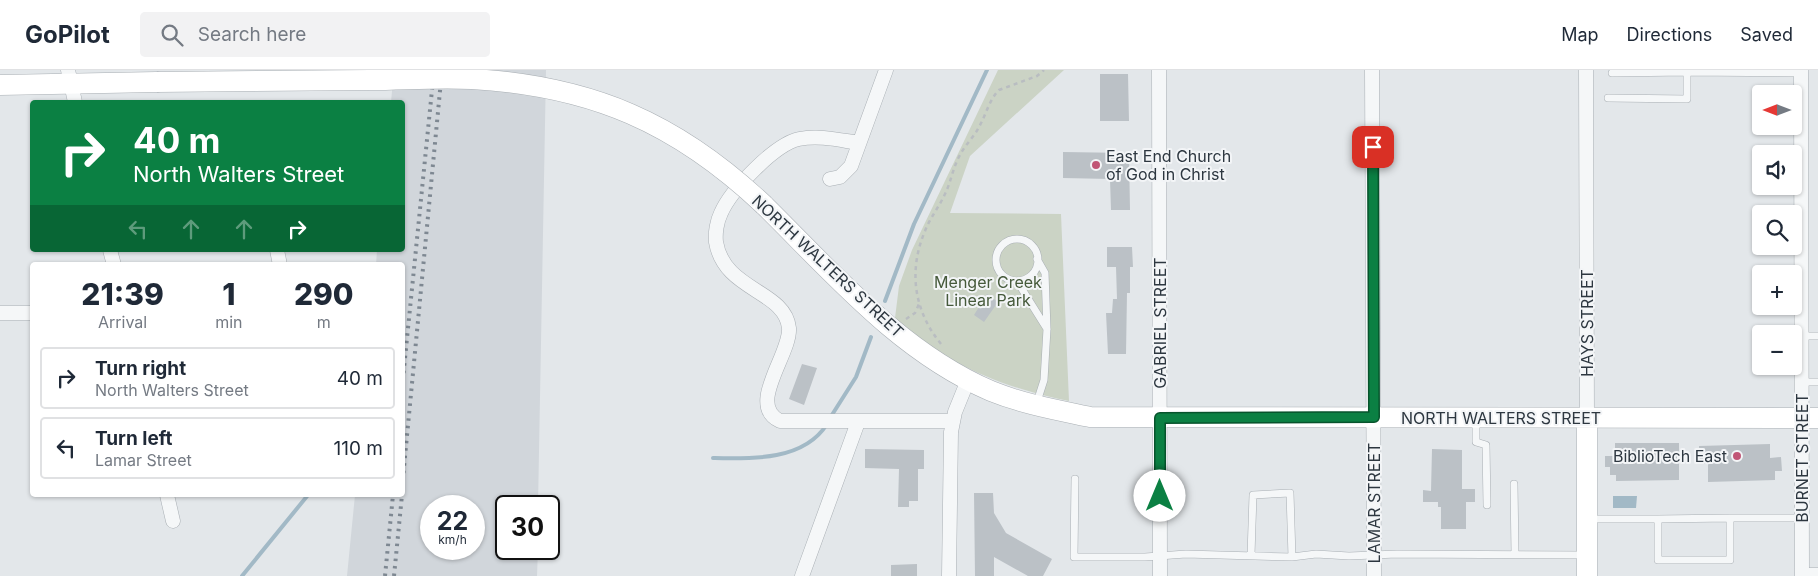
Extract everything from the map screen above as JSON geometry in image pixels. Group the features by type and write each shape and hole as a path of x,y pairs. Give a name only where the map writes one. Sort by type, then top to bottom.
{"main road":[{"name":"NORTH WALTERS STREET","path":"0,85 459,78 525,83 589,97 618,108 679,138 732,176 764,205 880,320 931,360 992,391 1036,405 1090,417 1810,418"},
{"name":"HAYS STREET","path":"1586,576 1587,419"}],"street":[{"path":"830,179 840,176 851,166 886,70"},
{"name":"GABRIEL STREET","path":"1159,70 1160,576"},
{"name":"LAMAR STREET","path":"1372,70 1374,576"},
{"name":"HAYS STREET","path":"1586,70 1587,419"},
{"name":"BURNET STREET","path":"1801,71 1801,325"},
{"path":"859,143 817,137 788,142 776,150 732,194 720,214 716,228 716,245 729,271 746,286 780,306 786,316 788,339 767,397 770,413 780,421 952,422"},
{"path":"0,313 30,313"},
{"name":"BURNET STREET","path":"1801,375 1810,418 1802,518 1802,575"},
{"path":"949,576 952,422 968,380"},
{"path":"802,576 858,422"},
{"path":"167,497 172,521"},
{"path":"1802,575 1818,575"}],"lane":[{"path":"1608,98 1687,99 1687,71"},
{"path":"1612,73 1801,71"},
{"path":"1036,405 1044,380 1047,329 1045,274 1032,246 1020,240 1007,242 1001,246 996,259 996,266 1004,277 1017,281 1023,280 1034,272 1037,259"},
{"path":"1017,281 1047,329"},
{"path":"1802,336 1818,336"},
{"path":"1801,382 1818,382"},
{"path":"1476,418 1476,442 1486,445 1487,505"},
{"path":"1074,479 1074,557 1145,557 1160,555 1292,557 1316,554 1587,555"},
{"path":"1514,484 1515,554"},
{"path":"1251,555 1253,494 1290,493 1292,557"},
{"path":"1658,519 1658,560 1730,560 1730,518"},
{"path":"1587,519 1802,518"}],"path":[{"path":"943,347 928,328 919,304 915,275 917,256 925,231 945,194 960,155 980,127 995,95 999,90 1037,76 1044,70"},
{"path":"899,320 912,316 919,304"}],"shaded area":[{"path":"394,70 546,70 538,495 495,495 495,560 538,560 537,576 347,576 355,497 405,497 405,262 376,262 377,252 405,252 405,100 391,100"}],"green space":[{"name":"Menger Creek Linear Park","path":"998,70 1064,70 970,156 950,213 1061,214 1069,401 1022,389 976,372 933,348 895,318 899,286 912,250"}],"water":[{"path":"1613,496 1637,496 1636,508 1613,508"}],"building":[{"path":"1100,74 1128,74 1129,121 1100,121"},
{"name":"East End Church of God in Christ","path":"1063,152 1129,153 1130,210 1111,210 1110,179 1063,178"},
{"path":"1107,247 1132,247 1133,267 1130,267 1130,293 1127,293 1126,354 1108,354 1106,313 1112,313 1113,299 1117,299 1116,267 1107,267"},
{"path":"987,294 998,302 984,322 974,315"},
{"path":"802,364 817,368 804,405 789,399"},
{"path":"1615,443 1679,443 1679,480 1616,481 1616,475 1610,475 1610,467 1605,467 1605,456 1615,456"},
{"path":"1770,444 1770,458 1781,457 1782,471 1775,471 1775,480 1708,482 1708,464 1699,464 1699,446"},
{"path":"865,449 924,450 924,469 918,469 918,501 909,501 909,507 898,507 899,469 865,468"},
{"path":"1432,449 1462,450 1462,489 1475,489 1475,502 1466,502 1466,529 1441,529 1441,507 1438,507 1438,502 1423,502 1423,490 1431,491"},
{"path":"974,493 993,493 994,513 1006,533 1052,559 1043,576 1028,576 994,557 994,576 975,576"},
{"path":"917,564 917,576 891,576 891,565"}],"waterway":[{"path":"885,301 914,224 987,70"},
{"path":"830,418 856,377 871,337"},
{"path":"713,458 760,457 791,451 805,445 817,436 827,424"},
{"path":"242,576 306,497"}],"railway":[{"path":"405,358 434,70"},
{"path":"405,457 442,70"},
{"path":"385,576 393,497"},
{"path":"394,576 402,497"}],"place":[{"name":"East End Church of God in Christ","path":"1096,165"},
{"name":"BiblioTech East","path":"1737,456"}],"route":[{"path":"1160,496 1160,418 1374,417 1373,147"}]}
